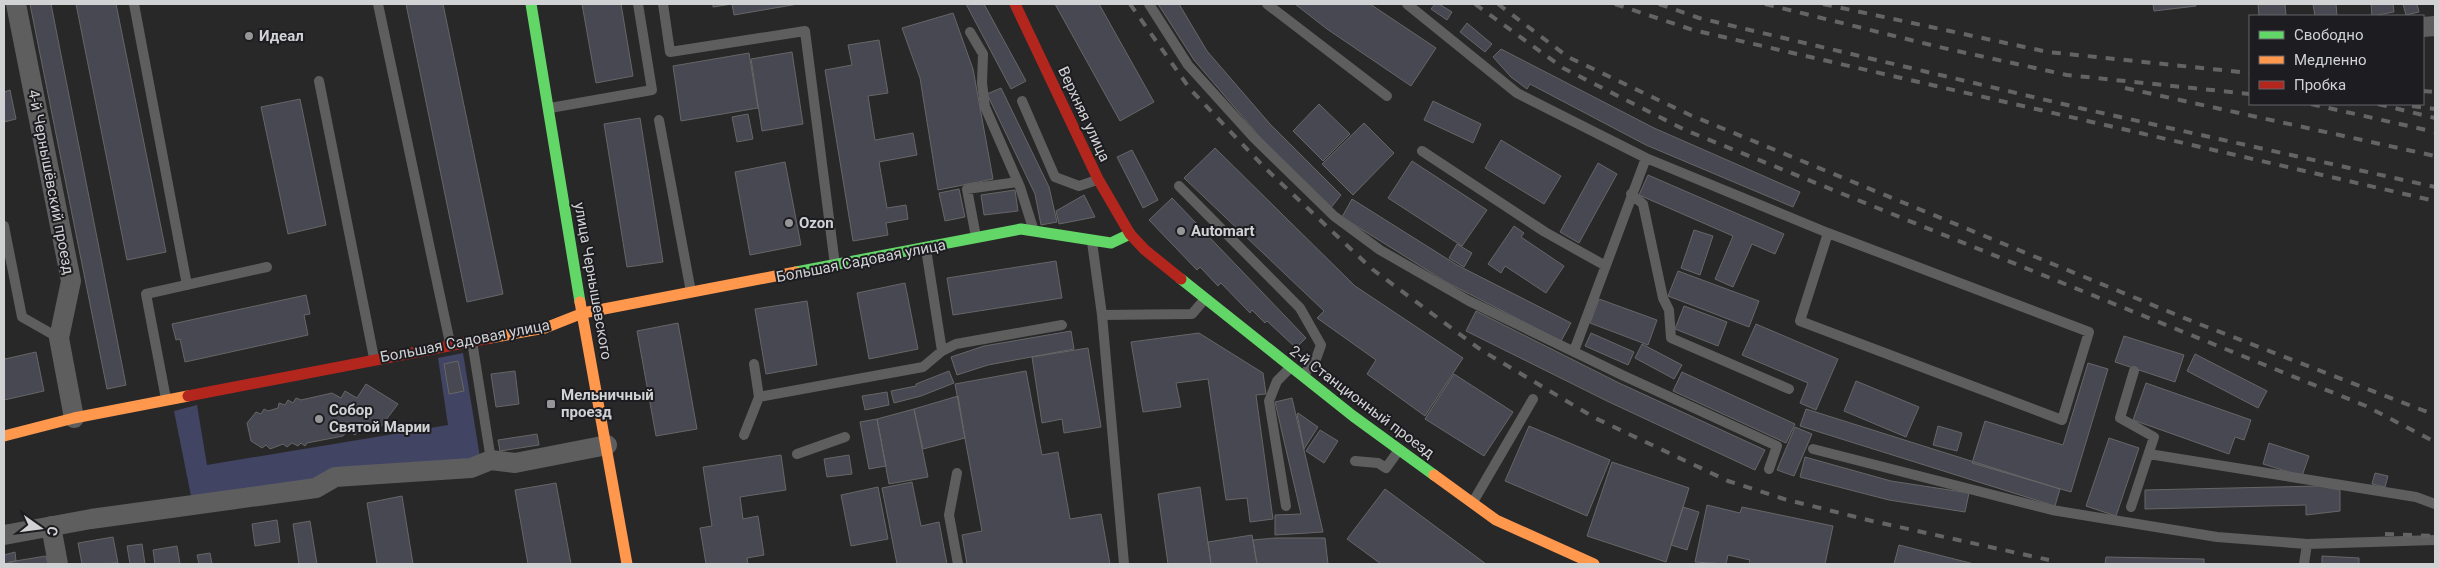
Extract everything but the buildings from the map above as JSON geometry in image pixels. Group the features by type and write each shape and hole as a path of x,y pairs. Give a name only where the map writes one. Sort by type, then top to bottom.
{"main road":[{"name":"улица Чернышевского","path":"531,4 627,564"},
{"name":"Верхняя улица","path":"1016,4 1098,179 1130,234"},
{"name":"Большая Садовая улица","path":"4,436 74,418 451,344 545,328 583,314 926,249 1021,229 1111,243 1130,234"},
{"name":"2-й Станционный проезд","path":"1130,234 1145,250 1290,367 1472,503 1496,520 1594,564"}],"street":[{"name":"4-й Чернышёвский проезд","path":"16,4 71,281 59,338 74,418"},
{"path":"4,535 51,526 316,488 335,477 471,468 491,460 515,463 607,445"},
{"path":"51,526 58,564"}],"lane":[{"path":"134,4 187,285"},
{"path":"378,4 451,344"},
{"path":"549,108 652,90 638,4"},
{"path":"663,4 670,52 805,31 835,266"},
{"path":"1149,4 1188,65 1254,138 1334,216 1380,250 1469,301 1622,375 1777,446 1769,468"},
{"path":"1267,4 1387,96"},
{"path":"1406,4 1518,93 1646,158 1828,234 2089,332 2062,420 1800,321 1828,234"},
{"path":"970,32 982,54 982,83 985,107 1018,182 1034,231"},
{"path":"320,81 374,359"},
{"path":"1022,101 1055,177 1079,186 1098,179"},
{"path":"659,120 691,293"},
{"path":"1422,151 1545,232 1604,265"},
{"path":"1574,351 1604,265 1646,158"},
{"path":"976,238 967,189 1018,182"},
{"path":"1179,186 1305,316 1321,345 1316,359 1302,376"},
{"path":"1632,194 1643,204 1663,298 1669,310 1670,338 1789,389"},
{"path":"4,226 22,317 59,338"},
{"path":"1092,241 1102,315 1124,564"},
{"path":"926,249 942,351"},
{"path":"166,400 146,294 267,267"},
{"path":"1102,315 1192,314 1205,298"},
{"path":"760,397 923,367 942,351 956,344 1062,325"},
{"path":"472,340 491,460"},
{"path":"744,435 760,397 754,364"},
{"path":"1286,506 1269,401 1277,382 1290,367"},
{"path":"2131,507 2154,437 2120,418 2134,371"},
{"path":"1472,503 1533,399"},
{"path":"797,454 845,436"},
{"path":"1355,461 1378,463 1386,468 1399,450"},
{"path":"1813,450 2052,510 2217,537 2307,544 2435,540"},
{"path":"2149,454 2416,497 2435,504"},
{"path":"956,473 949,515 958,564"},
{"path":"2304,564 2307,544"}],"shaded area":[{"path":"463,353 480,457 191,496 174,411 197,405 207,465 448,425 438,358"}],"railway":[{"path":"1130,4 1190,89 1265,168 1372,269 1481,350 1595,418 1728,481 1784,499 1872,521 2049,560"},
{"path":"1475,4 1563,68 1685,130 2366,406 2435,442"},
{"path":"1498,4 1568,57 1690,115 2194,322 2435,415"},
{"path":"1615,4 1693,30 2435,201"},
{"path":"1659,4 1699,18 2084,109 2435,187"},
{"path":"1765,4 1939,47 2067,75 2249,94"},
{"path":"1823,4 2048,52 2249,73"},
{"path":"2125,88 2435,156"},
{"path":"2424,91 2435,92"},
{"path":"2315,105 2435,132"},
{"path":"2382,105 2435,118"},
{"path":"2412,106 2435,109"},
{"path":"2385,534 2435,536"}],"traffic: fast":[{"path":"531,4 580,302"},
{"path":"796,272 1021,229 1111,243 1130,234"},
{"path":"1181,279 1353,416 1434,475"}],"traffic: slow":[{"path":"490,338 545,328 583,313 796,272"},
{"path":"580,302 627,564"},
{"path":"4,436 74,418 188,396"},
{"path":"1434,475 1496,520 1594,564"}],"traffic: jam":[{"path":"1015,4 1098,179 1130,234 1145,250 1181,279"},
{"path":"188,396 490,338"}],"place":[{"name":"Идеал","path":"249,36"},
{"name":"Ozon","path":"789,223"},
{"name":"Automart","path":"1181,231"},
{"name":"Мельничный проезд","path":"551,404"},
{"name":"Собор Святой Марии","path":"319,419"}]}
